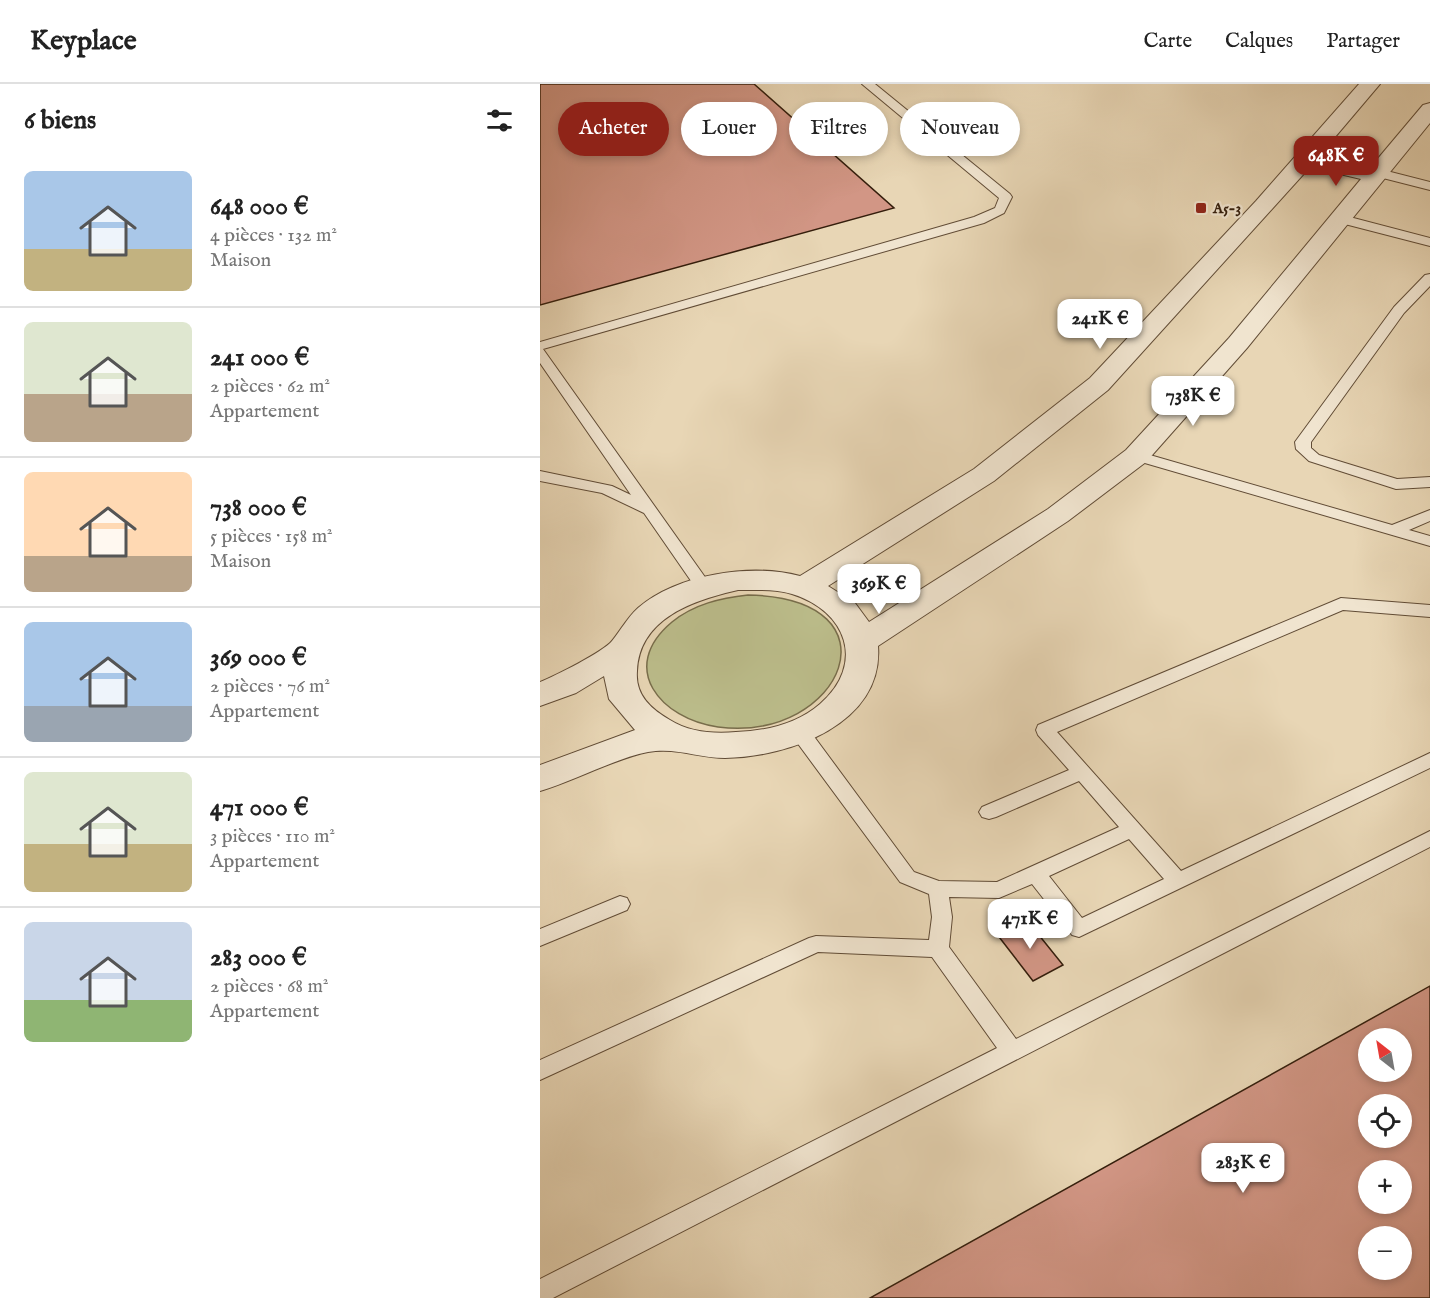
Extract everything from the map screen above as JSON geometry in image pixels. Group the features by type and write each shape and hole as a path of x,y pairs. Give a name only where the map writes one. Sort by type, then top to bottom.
{"street":[{"path":"805,587 984,475 1099,384 1264,206 1370,84"},
{"path":"863,641 1059,515 1136,456 1232,351 1430,110"},
{"path":"1304,159 1378,175"},
{"path":"738,580 773,581 805,587 832,600 852,619 863,641 863,666 852,691 831,714 800,732 769,742 736,746 704,744 674,737 645,721 626,699 619,674 624,649 641,623 669,602 704,587 738,580"},
{"path":"540,694 564,685 624,649"},
{"path":"540,778 643,740 674,737"}],"lane":[{"path":"540,346 979,220 1000,210 1006,197 868,84"},
{"path":"1378,175 1430,186"},
{"path":"1342,219 1430,242"},
{"path":"1428,283 1399,310 1303,442 1308,454 1324,462 1396,484 1430,482"},
{"path":"540,353 704,587"},
{"path":"1136,456 1430,541"},
{"path":"540,476 606,489 651,510"},
{"path":"1393,530 1430,515"},
{"path":"1179,881 1045,730 1341,604 1430,612"},
{"path":"800,732 907,877 938,889 999,890 1132,829"},
{"path":"1035,873 1080,929 1430,760"},
{"path":"989,812 1082,772"},
{"path":"540,1292 1430,838"},
{"path":"938,889 942,917 938,949 1012,1051"},
{"path":"540,938 620,903"},
{"path":"540,1070 816,944 938,949"}],"green space":[{"path":"748,595 797,602 827,619 840,642 838,668 824,693 797,714 762,726 718,727 697,722 679,714 653,689 647,673 648,657 656,639 672,622 699,606"}],"building":[{"path":"540,84 754,84 774,102 681,102 681,156 777,156 777,104 789,115 789,156 835,156 894,208 540,305"},
{"path":"1026,919 1063,965 1033,981 996,933"},
{"path":"1430,986 1430,1298 870,1298"}],"place":[{"name":"A5-3","path":"1201,208"}]}
